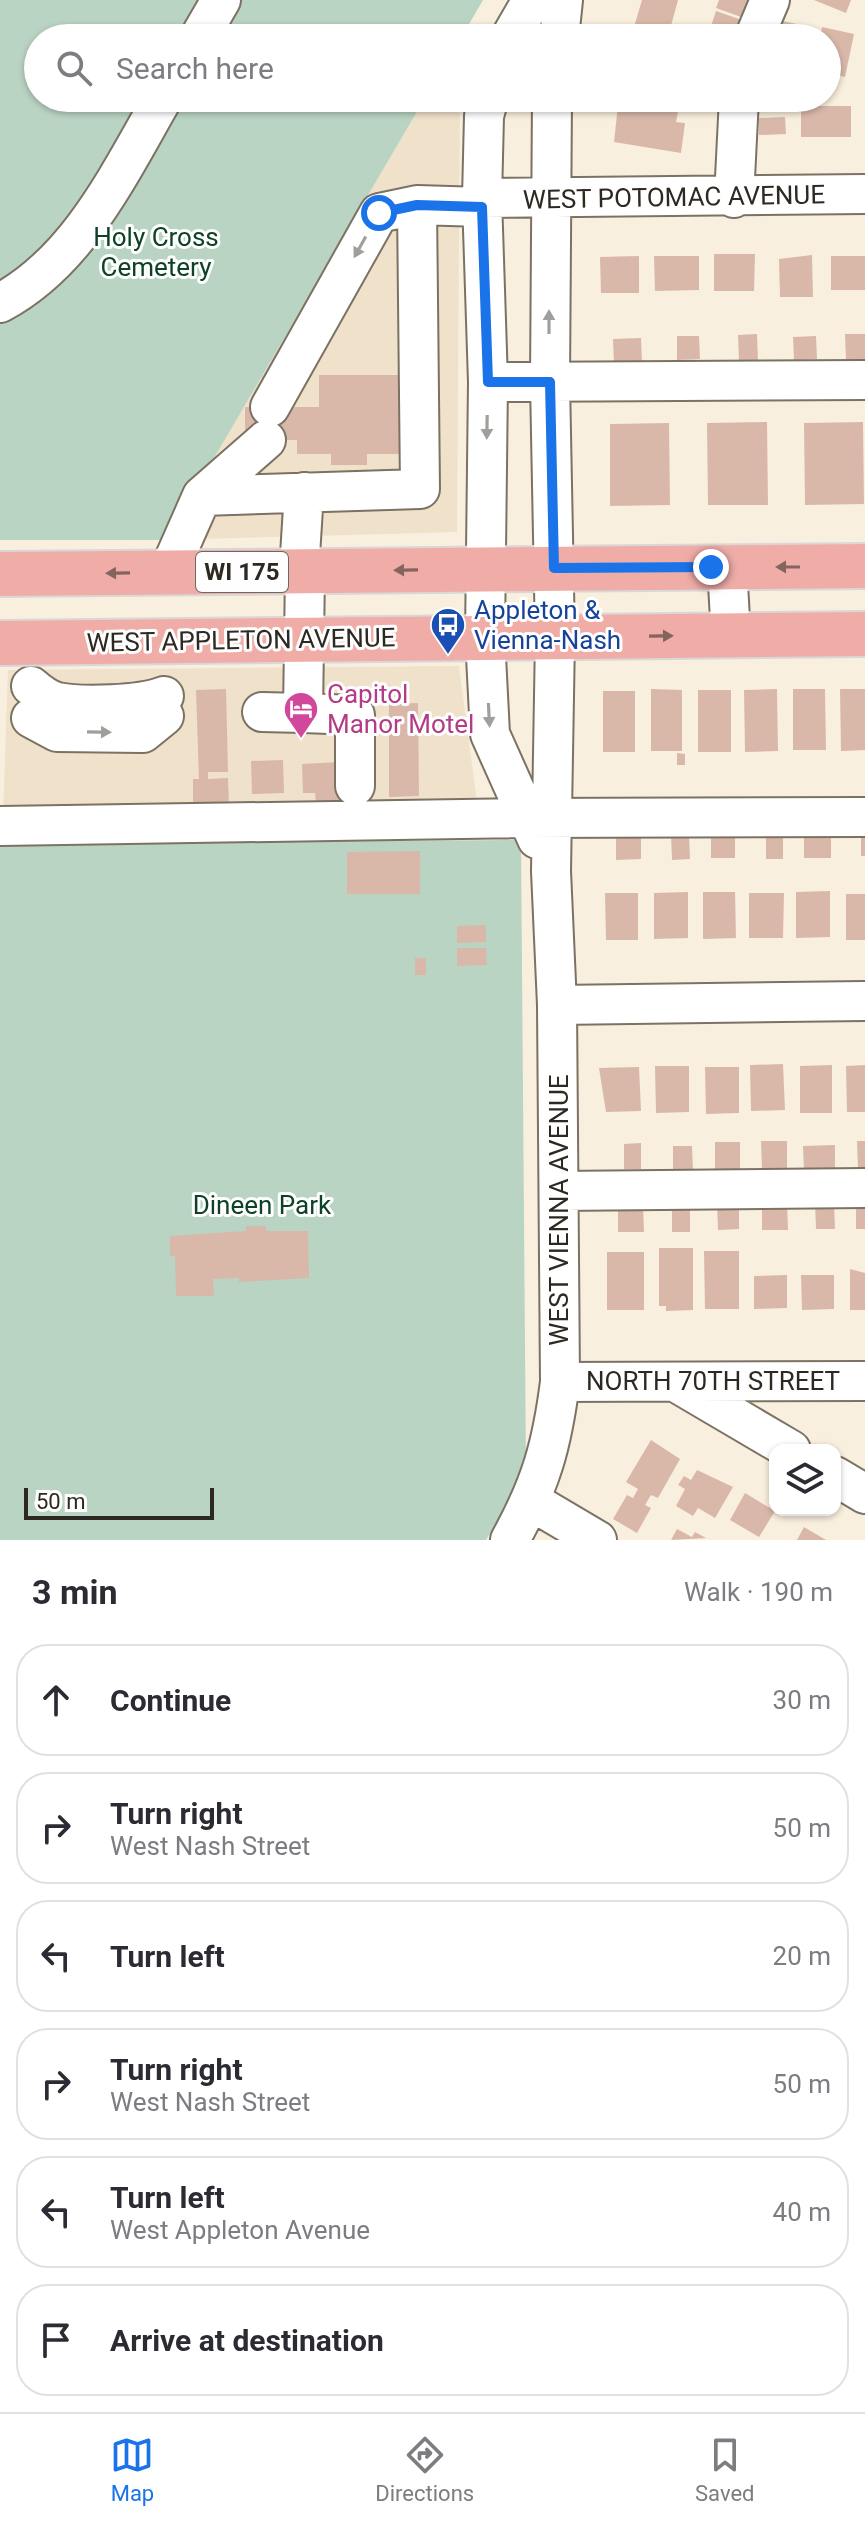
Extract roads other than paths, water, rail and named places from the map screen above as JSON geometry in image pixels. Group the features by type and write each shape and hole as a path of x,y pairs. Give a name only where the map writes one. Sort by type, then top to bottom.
{"main road":[{"name":"WI 175","path":"0,574 865,566"},
{"name":"WEST APPLETON AVENUE","path":"0,643 865,634"}],"street":[{"path":"207,24 221,0"},
{"path":"518,24 532,0"},
{"path":"560,24 563,0"},
{"path":"760,24 770,0"},
{"path":"0,303 18,293 62,257 94,213 155,112"},
{"name":"WEST VIENNA AVENUE","path":"485,112 482,203 488,382 484,569 490,734 540,818"},
{"name":"WEST VIENNA AVENUE","path":"510,1540 531,1501 552,1443 560,1382 557,1005 551,871 540,818 555,638 550,382 552,112"},
{"path":"734,198 738,112"},
{"name":"WEST POTOMAC AVENUE","path":"202,496 268,424 379,213 417,205 549,198 865,194"},
{"path":"168,573 202,496 420,489 417,205"},
{"path":"488,382 865,380"},
{"path":"303,713 304,492"},
{"path":"727,567 731,636"},
{"path":"31,702 42,696 59,703 148,702 164,706"},
{"path":"262,712 355,715 355,786"},
{"path":"0,826 865,817"},
{"path":"557,1005 865,1001"},
{"path":"559,1191 865,1188"},
{"name":"NORTH 70TH STREET","path":"560,1382 865,1381"},
{"path":"677,1383 781,1444"},
{"path":"841,1480 865,1494"},
{"path":"531,1501 597,1540"}],"place":[{"name":"Appleton & Vienna-Nash","path":"448,656"},
{"name":"Capitol Manor Motel","path":"301,740"}],"park label":[{"name":"Holy Cross Cemetery","path":"156,252"},
{"name":"Dineen Park","path":"262,1205"}]}
